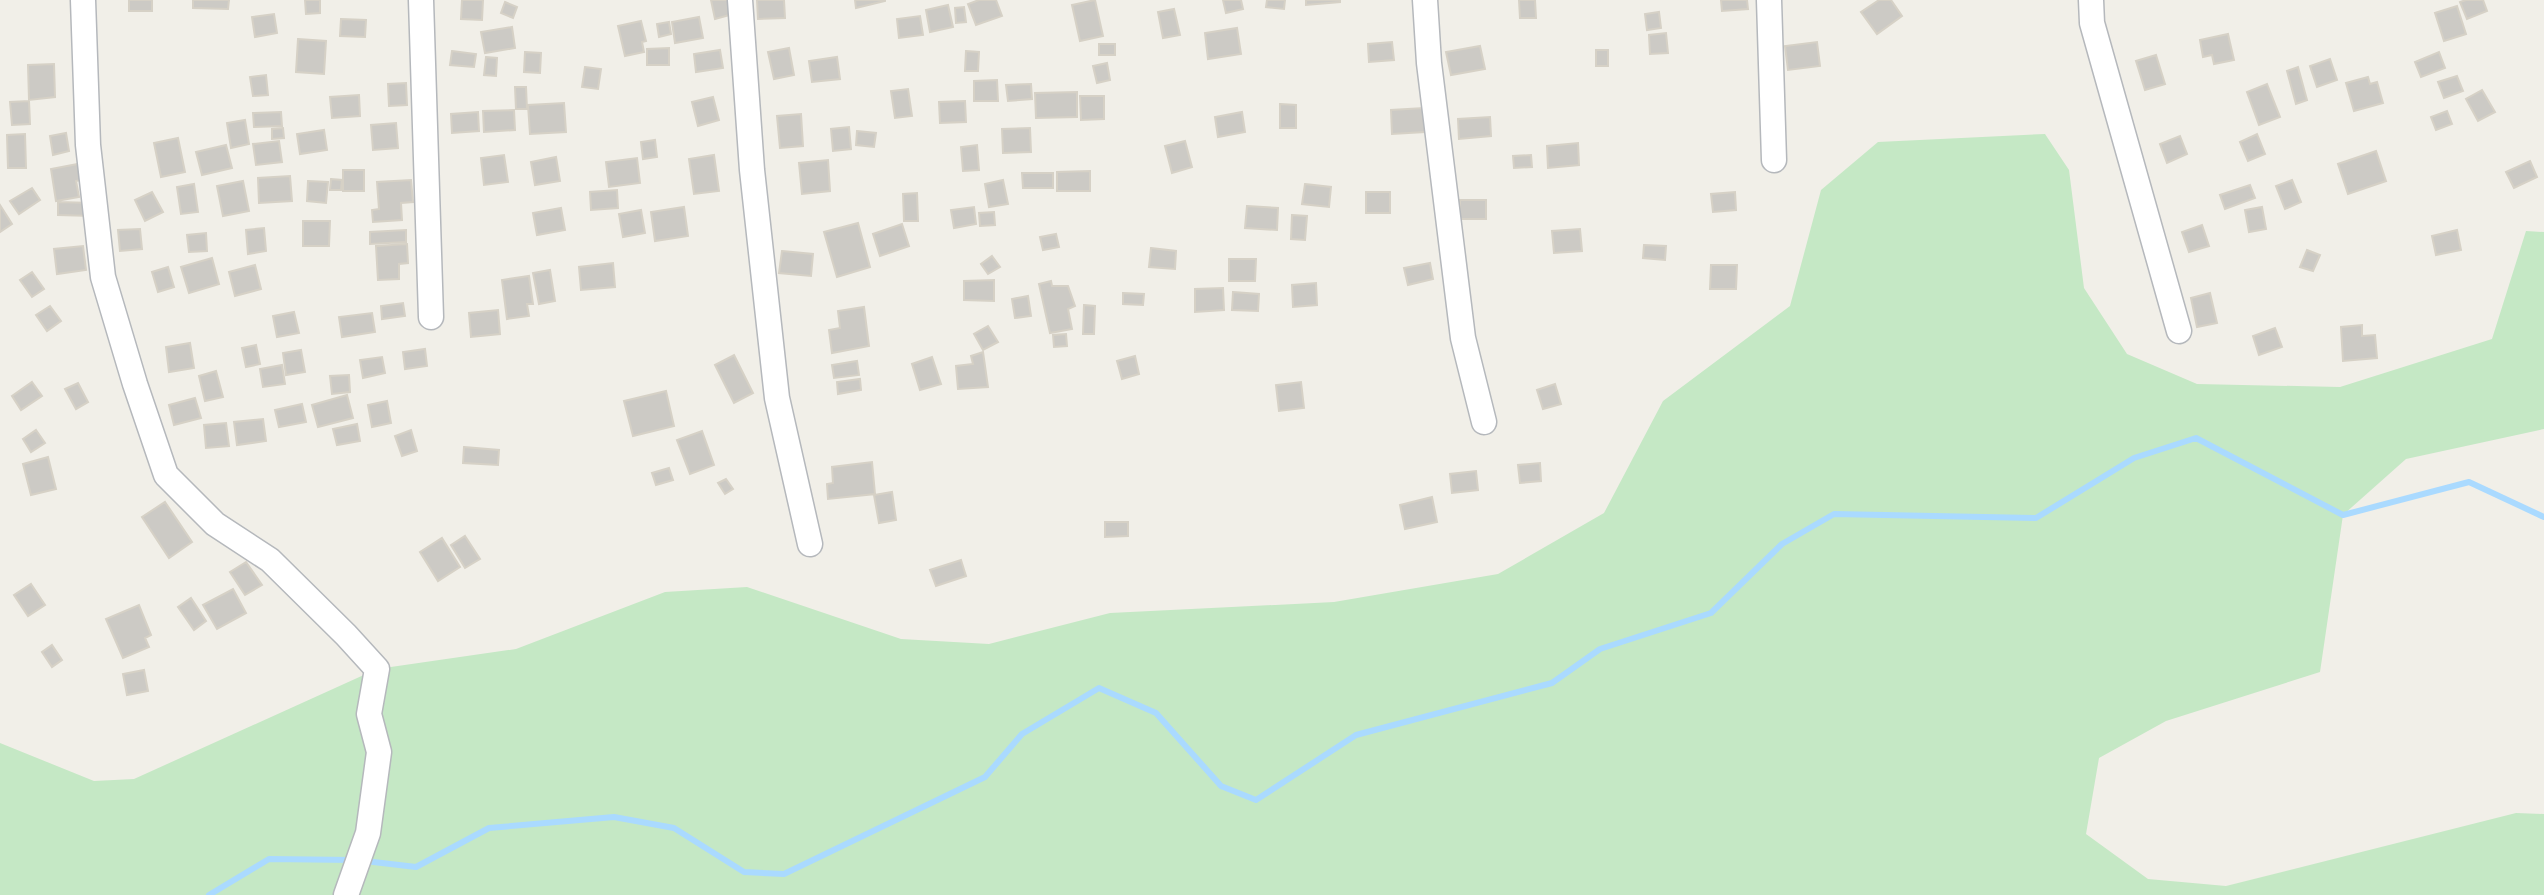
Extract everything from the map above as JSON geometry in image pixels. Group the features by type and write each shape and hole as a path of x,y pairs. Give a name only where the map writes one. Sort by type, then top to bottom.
{"street":[{"path":"83,0 88,145 103,277 166,475 215,524 270,560 377,669 369,714 379,752 378,765 368,833 346,895"},
{"path":"421,0 431,317"},
{"path":"740,0 752,170 777,398 810,544"},
{"path":"1425,0 1429,63 1463,338 1484,422"},
{"path":"1769,0 1774,160"},
{"path":"2091,0 2092,23 2179,331"}],"green space":[{"path":"2045,134 2069,170 2084,288 2127,354 2197,384 2340,387 2492,339 2526,231 2544,232 2544,429 2406,459 2343,515 2320,672 2166,721 2099,758 2086,834 2148,879 2226,886 2516,813 2544,814 2544,895 0,895 0,743 94,781 134,779 377,669 516,649 665,592 747,587 901,639 989,644 1110,613 1334,602 1498,574 1604,513 1663,401 1790,306 1821,190 1878,142"}],"building":[{"path":"129,0 152,0 152,11 129,11"},
{"path":"193,0 229,0 228,9 193,8"},
{"path":"305,0 320,0 320,13 306,14"},
{"path":"462,0 483,0 482,20 461,19"},
{"path":"711,0 729,0 733,14 715,19"},
{"path":"757,0 784,0 785,18 758,19"},
{"path":"855,0 885,0 885,1 856,8"},
{"path":"979,0 996,0 1002,16 976,25 968,4"},
{"path":"1095,0 1103,36 1080,41 1072,5"},
{"path":"1223,0 1241,0 1243,9 1226,13"},
{"path":"1267,0 1285,0 1284,9 1266,7"},
{"path":"1306,0 1340,0 1340,2 1306,5"},
{"path":"1519,0 1535,0 1536,18 1520,18"},
{"path":"1721,0 1747,0 1748,9 1722,11"},
{"path":"1879,0 1891,0 1902,16 1877,34 1861,12"},
{"path":"2483,0 2487,11 2467,19 2460,2"},
{"path":"505,2 517,7 513,18 501,13"},
{"path":"948,5 953,27 930,32 926,10"},
{"path":"2457,6 2466,34 2444,41 2435,13"},
{"path":"964,7 966,22 956,23 955,8"},
{"path":"1174,9 1180,35 1163,38 1158,12"},
{"path":"1659,12 1661,28 1647,30 1645,14"},
{"path":"274,14 277,33 255,37 252,17"},
{"path":"920,16 923,35 899,38 897,19"},
{"path":"699,17 703,38 675,43 672,22"},
{"path":"341,19 366,20 365,37 340,36"},
{"path":"641,21 646,41 642,42 644,52 625,56 618,26"},
{"path":"669,22 671,34 659,37 657,24"},
{"path":"512,27 515,48 485,53 481,32"},
{"path":"1237,28 1241,54 1208,59 1205,33"},
{"path":"1666,33 1668,53 1650,54 1649,35"},
{"path":"2228,34 2234,60 2214,64 2212,55 2203,57 2200,40"},
{"path":"298,39 326,41 324,74 296,72"},
{"path":"1392,42 1394,60 1369,62 1368,44"},
{"path":"1817,42 1820,66 1788,70 1785,46"},
{"path":"1099,44 1115,44 1115,55 1099,55"},
{"path":"1480,46 1485,69 1451,75 1446,52"},
{"path":"669,48 669,65 647,65 647,49"},
{"path":"789,48 794,75 774,79 768,52"},
{"path":"720,50 723,68 696,72 694,54"},
{"path":"1596,50 1608,50 1608,66 1596,66"},
{"path":"452,51 476,54 474,67 450,65"},
{"path":"966,51 979,52 978,71 965,71"},
{"path":"525,52 541,53 540,73 524,72"},
{"path":"2439,52 2445,68 2421,77 2415,62"},
{"path":"2156,55 2165,84 2145,90 2136,61"},
{"path":"486,57 497,58 496,76 484,75"},
{"path":"837,57 840,79 812,82 809,61"},
{"path":"2330,59 2337,80 2317,87 2310,66"},
{"path":"1107,63 1110,80 1097,83 1093,66"},
{"path":"54,64 55,97 29,100 28,65"},
{"path":"585,67 601,69 598,89 582,87"},
{"path":"2298,67 2307,100 2296,104 2287,71"},
{"path":"266,75 268,95 253,96 250,77"},
{"path":"2457,76 2463,91 2444,98 2438,82"},
{"path":"2368,77 2370,84 2377,82 2383,103 2354,111 2346,83"},
{"path":"997,80 998,101 974,101 974,81"},
{"path":"406,83 407,105 389,106 388,84"},
{"path":"1031,84 1032,99 1008,101 1006,85"},
{"path":"2267,84 2280,117 2259,125 2247,92"},
{"path":"515,87 526,87 527,109 516,109"},
{"path":"908,89 912,116 895,118 891,91"},
{"path":"2482,90 2495,112 2478,121 2466,99"},
{"path":"1077,92 1077,117 1036,118 1035,93"},
{"path":"359,95 360,116 332,118 330,97"},
{"path":"1080,96 1104,96 1104,119 1081,120"},
{"path":"713,97 719,120 698,126 692,102"},
{"path":"29,101 30,124 12,125 10,102"},
{"path":"965,101 966,122 940,123 939,102"},
{"path":"564,103 566,132 530,134 528,105"},
{"path":"1280,104 1296,105 1296,128 1280,128"},
{"path":"1424,108 1425,132 1392,134 1391,110"},
{"path":"514,110 515,130 484,132 483,111"},
{"path":"2447,111 2452,124 2436,130 2431,117"},
{"path":"281,112 282,126 254,127 253,113"},
{"path":"478,112 479,131 452,133 451,114"},
{"path":"1242,112 1245,132 1218,137 1215,117"},
{"path":"801,114 803,146 780,148 777,116"},
{"path":"1490,117 1491,136 1459,139 1458,119"},
{"path":"245,120 249,144 231,148 227,123"},
{"path":"396,123 398,148 373,150 371,125"},
{"path":"849,127 851,149 833,151 831,129"},
{"path":"283,128 284,138 272,139 272,129"},
{"path":"1030,128 1031,152 1003,153 1002,129"},
{"path":"324,130 327,150 300,154 297,134"},
{"path":"857,131 876,133 874,147 856,145"},
{"path":"66,133 69,151 53,155 50,136"},
{"path":"25,134 26,168 8,168 7,135"},
{"path":"2257,134 2265,154 2248,161 2240,142"},
{"path":"2180,136 2187,154 2167,163 2160,144"},
{"path":"178,138 185,172 161,177 154,143"},
{"path":"655,140 657,157 643,159 641,142"},
{"path":"279,141 282,162 256,165 253,144"},
{"path":"1185,141 1192,167 1172,173 1165,146"},
{"path":"1578,143 1579,165 1548,168 1547,146"},
{"path":"226,145 232,168 202,175 196,152"},
{"path":"977,145 979,170 963,171 961,147"},
{"path":"2376,151 2386,181 2348,194 2338,164"},
{"path":"504,155 508,182 484,185 481,158"},
{"path":"714,155 719,191 694,194 689,159"},
{"path":"1531,155 1532,167 1514,168 1513,156"},
{"path":"556,157 560,181 535,185 531,162"},
{"path":"637,158 640,183 609,187 606,162"},
{"path":"828,160 830,191 802,194 799,163"},
{"path":"2530,161 2537,177 2514,188 2506,172"},
{"path":"83,163 86,179 76,181 79,197 56,201 51,169"},
{"path":"343,170 364,170 364,191 343,191"},
{"path":"1090,171 1090,191 1057,191 1057,172"},
{"path":"1022,173 1053,173 1053,188 1023,188"},
{"path":"290,176 292,201 259,203 258,178"},
{"path":"331,179 342,180 341,190 330,190"},
{"path":"411,180 413,202 401,203 402,220 373,222 372,210 379,209 377,182"},
{"path":"1003,180 1008,204 989,207 985,184"},
{"path":"2292,180 2301,202 2285,209 2276,186"},
{"path":"243,181 249,211 223,216 217,186"},
{"path":"308,181 328,182 326,203 307,201"},
{"path":"194,184 198,212 181,214 177,187"},
{"path":"1305,184 1331,187 1329,207 1302,204"},
{"path":"2250,185 2255,198 2225,209 2220,195"},
{"path":"32,188 40,200 19,214 10,201"},
{"path":"617,190 618,208 591,210 590,192"},
{"path":"152,192 163,212 145,221 135,200"},
{"path":"1366,192 1390,192 1390,213 1366,213"},
{"path":"1735,192 1736,210 1713,212 1711,194"},
{"path":"917,193 918,221 904,221 903,194"},
{"path":"1460,200 1486,200 1486,219 1460,219"},
{"path":"58,202 92,203 92,216 58,215"},
{"path":"0,205 12,224 0,232"},
{"path":"1247,206 1278,208 1277,230 1245,228"},
{"path":"684,207 688,236 655,241 651,212"},
{"path":"974,207 976,224 954,228 951,210"},
{"path":"2262,207 2266,229 2249,232 2245,210"},
{"path":"561,208 565,230 537,235 533,213"},
{"path":"641,210 645,233 623,237 619,214"},
{"path":"994,212 995,225 980,226 979,213"},
{"path":"1292,215 1307,216 1305,240 1291,239"},
{"path":"303,221 330,221 329,246 303,246"},
{"path":"858,223 870,267 837,277 824,232"},
{"path":"902,224 909,246 880,256 873,234"},
{"path":"2202,225 2209,246 2189,252 2182,232"},
{"path":"264,228 266,251 248,254 246,230"},
{"path":"140,229 142,249 120,251 118,230"},
{"path":"1580,229 1582,251 1554,253 1552,231"},
{"path":"406,230 406,242 370,244 370,232"},
{"path":"2457,230 2461,250 2436,255 2432,236"},
{"path":"206,233 207,251 189,252 187,235"},
{"path":"1056,234 1059,247 1043,250 1040,237"},
{"path":"407,244 408,263 399,264 399,279 378,280 376,246"},
{"path":"1644,245 1666,246 1665,260 1643,258"},
{"path":"83,246 86,270 57,274 54,249"},
{"path":"1151,248 1176,251 1175,269 1149,267"},
{"path":"2307,250 2320,255 2313,271 2300,267"},
{"path":"782,251 813,254 811,276 779,273"},
{"path":"992,256 1000,267 988,274 981,264"},
{"path":"212,258 219,284 189,293 181,267"},
{"path":"1229,259 1256,259 1255,281 1229,281"},
{"path":"613,263 615,287 581,290 579,267"},
{"path":"1430,263 1433,279 1408,285 1404,268"},
{"path":"255,265 261,289 235,296 229,272"},
{"path":"1711,265 1737,265 1736,289 1710,289"},
{"path":"168,267 174,287 158,292 152,272"},
{"path":"550,270 555,301 539,304 533,273"},
{"path":"32,272 44,289 32,297 20,280"},
{"path":"529,276 533,304 527,304 529,316 507,319 502,280"},
{"path":"994,280 994,301 964,300 964,281"},
{"path":"1051,281 1052,286 1068,286 1075,306 1068,309 1072,329 1050,333 1039,284"},
{"path":"1316,283 1317,305 1293,307 1292,285"},
{"path":"1223,288 1224,310 1195,312 1195,289"},
{"path":"1233,292 1259,294 1258,311 1232,310"},
{"path":"1123,293 1144,294 1143,305 1123,304"},
{"path":"2210,293 2217,323 2197,327 2191,298"},
{"path":"1028,296 1031,316 1015,318 1012,299"},
{"path":"403,303 405,316 382,319 381,306"},
{"path":"1084,305 1095,306 1094,334 1083,334"},
{"path":"50,306 61,321 47,331 36,315"},
{"path":"864,307 869,346 832,353 829,330 840,328 838,311"},
{"path":"498,310 500,334 471,337 469,313"},
{"path":"294,312 299,333 277,337 273,316"},
{"path":"372,313 375,332 342,337 339,317"},
{"path":"2362,325 2362,336 2375,335 2377,358 2343,361 2341,327"},
{"path":"988,326 998,342 983,350 974,334"},
{"path":"2275,328 2282,347 2259,355 2253,336"},
{"path":"1066,334 1067,346 1054,347 1053,335"},
{"path":"190,343 194,368 169,372 166,347"},
{"path":"256,345 260,364 246,367 242,348"},
{"path":"425,349 427,366 405,369 403,352"},
{"path":"301,350 305,372 286,375 283,353"},
{"path":"983,352 988,387 958,389 956,366 973,364 971,356"},
{"path":"734,355 753,393 734,403 715,365"},
{"path":"1135,356 1139,374 1122,379 1117,361"},
{"path":"382,357 385,373 363,378 360,360"},
{"path":"932,357 941,384 920,390 912,364"},
{"path":"857,361 859,375 834,378 832,365"},
{"path":"282,365 285,384 263,387 260,369"},
{"path":"216,371 223,397 205,401 199,376"},
{"path":"349,375 350,392 332,394 330,376"},
{"path":"860,379 861,390 838,394 837,382"},
{"path":"32,382 42,396 21,410 12,396"},
{"path":"1301,382 1304,408 1279,411 1276,385"},
{"path":"78,383 88,402 76,409 65,389"},
{"path":"1555,384 1561,404 1543,409 1537,390"},
{"path":"666,391 674,426 633,436 624,401"},
{"path":"347,395 353,418 318,427 312,405"},
{"path":"195,398 201,418 174,425 169,405"},
{"path":"387,401 391,423 372,427 368,405"},
{"path":"302,404 306,422 279,427 275,410"},
{"path":"263,419 266,441 237,445 234,422"},
{"path":"226,423 229,446 206,448 204,425"},
{"path":"357,424 360,441 337,445 333,429"},
{"path":"36,430 45,443 31,452 23,439"},
{"path":"411,430 417,451 402,456 395,436"},
{"path":"702,431 714,465 690,474 677,440"},
{"path":"464,447 499,450 498,465 463,463"},
{"path":"48,457 56,489 31,495 23,464"},
{"path":"872,462 875,494 828,499 827,484 833,483 832,467"},
{"path":"1540,463 1541,481 1520,483 1518,465"},
{"path":"669,468 673,480 656,485 652,473"},
{"path":"1476,471 1478,490 1452,493 1450,474"},
{"path":"726,479 733,489 725,494 718,483"},
{"path":"892,492 896,520 879,523 874,495"},
{"path":"1432,497 1437,522 1405,529 1400,505"},
{"path":"165,502 192,542 169,558 142,517"},
{"path":"1105,522 1128,522 1128,536 1105,537"},
{"path":"465,536 480,559 465,568 451,545"},
{"path":"442,538 460,567 438,581 420,552"},
{"path":"961,560 966,576 936,586 930,570"},
{"path":"246,562 262,585 245,595 230,572"},
{"path":"31,584 45,605 28,616 14,595"},
{"path":"233,589 246,613 217,629 203,605"},
{"path":"191,598 206,621 194,630 178,607"},
{"path":"139,605 151,635 145,638 149,647 123,658 106,619"},
{"path":"52,645 62,660 52,667 42,652"},
{"path":"144,670 148,691 127,695 123,674"}],"waterway":[{"path":"365,861 416,867 489,828 614,817 674,828 744,872 784,874 985,777 1022,734 1099,688 1156,713 1221,786 1256,800 1356,735 1552,683 1600,649 1711,613 1782,544 1834,514 2036,518 2134,458 2196,438 2343,515 2469,482 2544,517"},
{"path":"209,895 269,859 353,860"}]}
